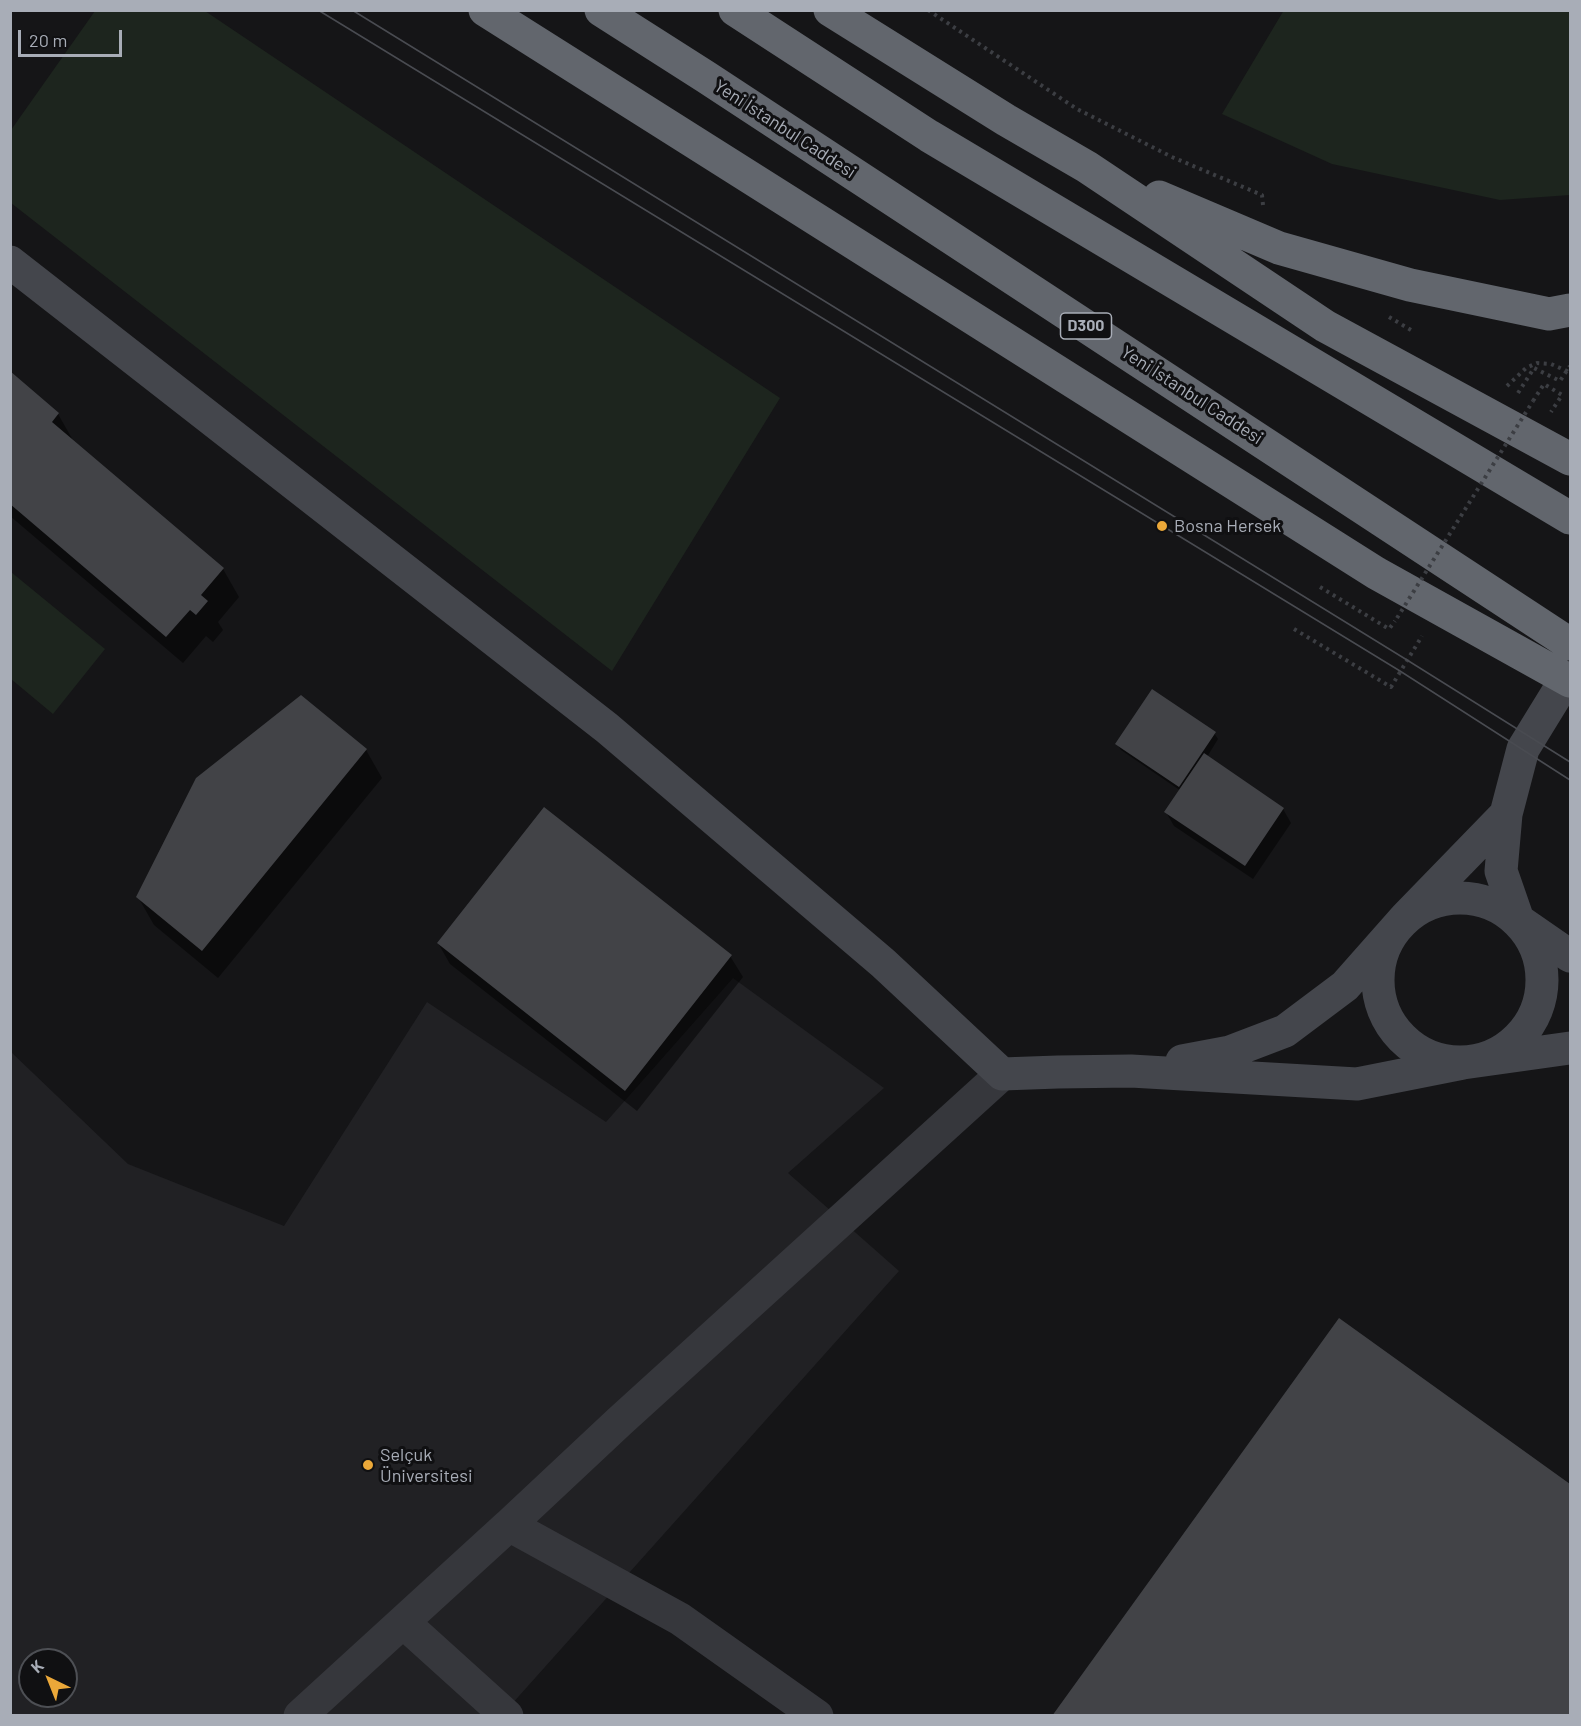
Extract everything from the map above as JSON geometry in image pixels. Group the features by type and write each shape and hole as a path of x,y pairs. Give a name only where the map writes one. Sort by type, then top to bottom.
{"highway":[{"path":"485,10 1376,573 1568,680"},
{"name":"Yeni İstanbul Caddesi","path":"601,10 716,83 1570,644"},
{"path":"735,10 939,142 1570,518"},
{"path":"830,10 1006,120 1087,167 1325,326 1570,459"},
{"path":"1087,167 1279,248 1410,285 1549,314 1570,310"}],"street":[{"path":"10,262 607,728 883,963 1002,1074"},
{"path":"300,1716 1002,1074 1131,1071 1357,1084 1490,1057 1514,1043 1532,1022 1541,996 1543,969 1534,942 1518,920 1501,871 1506,814 1523,749 1568,680"},
{"path":"1506,814 1390,935 1380,958 1377,982 1381,1006 1392,1028 1411,1048 1436,1059 1463,1063 1570,1048"},
{"path":"1131,1071 1230,1052 1285,1031 1345,986 1406,917 1427,904 1450,897 1475,898 1498,906 1570,956"},
{"path":"509,1525 680,1619 817,1716"},
{"path":"403,1622 507,1716"}],"path":[{"path":"1514,399 1534,368 1560,381 1570,366"},
{"path":"1320,586 1389,629 1544,384 1562,395 1548,418"},
{"path":"1523,404 1531,409"},
{"path":"1365,615 1371,605"},
{"path":"1397,607 1407,614"},
{"path":"1294,629 1390,687 1423,634"}],"shaded area":[{"path":"1284,10 1570,11 1570,195 1500,200 1332,164 1222,114"},
{"path":"95,11 205,11 780,398 612,671 11,203 11,130"},
{"path":"11,572 105,649 53,714 11,679"},
{"name":"Selçuk Üniversitesi","path":"733,978 884,1088 788,1173 899,1271 502,1715 11,1715 10,1051 128,1164 284,1226 427,1002 606,1122"}],"building":[{"path":"10,371 59,413 52,422 224,568 201,595 208,601 196,615 190,610 166,637 10,504"},
{"path":"1152,689 1216,732 1179,787 1115,744"},
{"path":"301,695 367,749 202,951 136,897 196,778"},
{"path":"1204,753 1284,808 1245,866 1164,812"},
{"path":"544,807 732,955 625,1091 437,943"},
{"path":"1339,1318 1570,1484 1570,1716 1052,1716"}],"tram line":[{"path":"318,10 1400,671 1570,780"},
{"path":"352,10 1570,762"}],"place":[{"name":"Bosna Hersek","path":"1162,526"},
{"name":"Selçuk Üniversitesi","path":"368,1465"}]}
